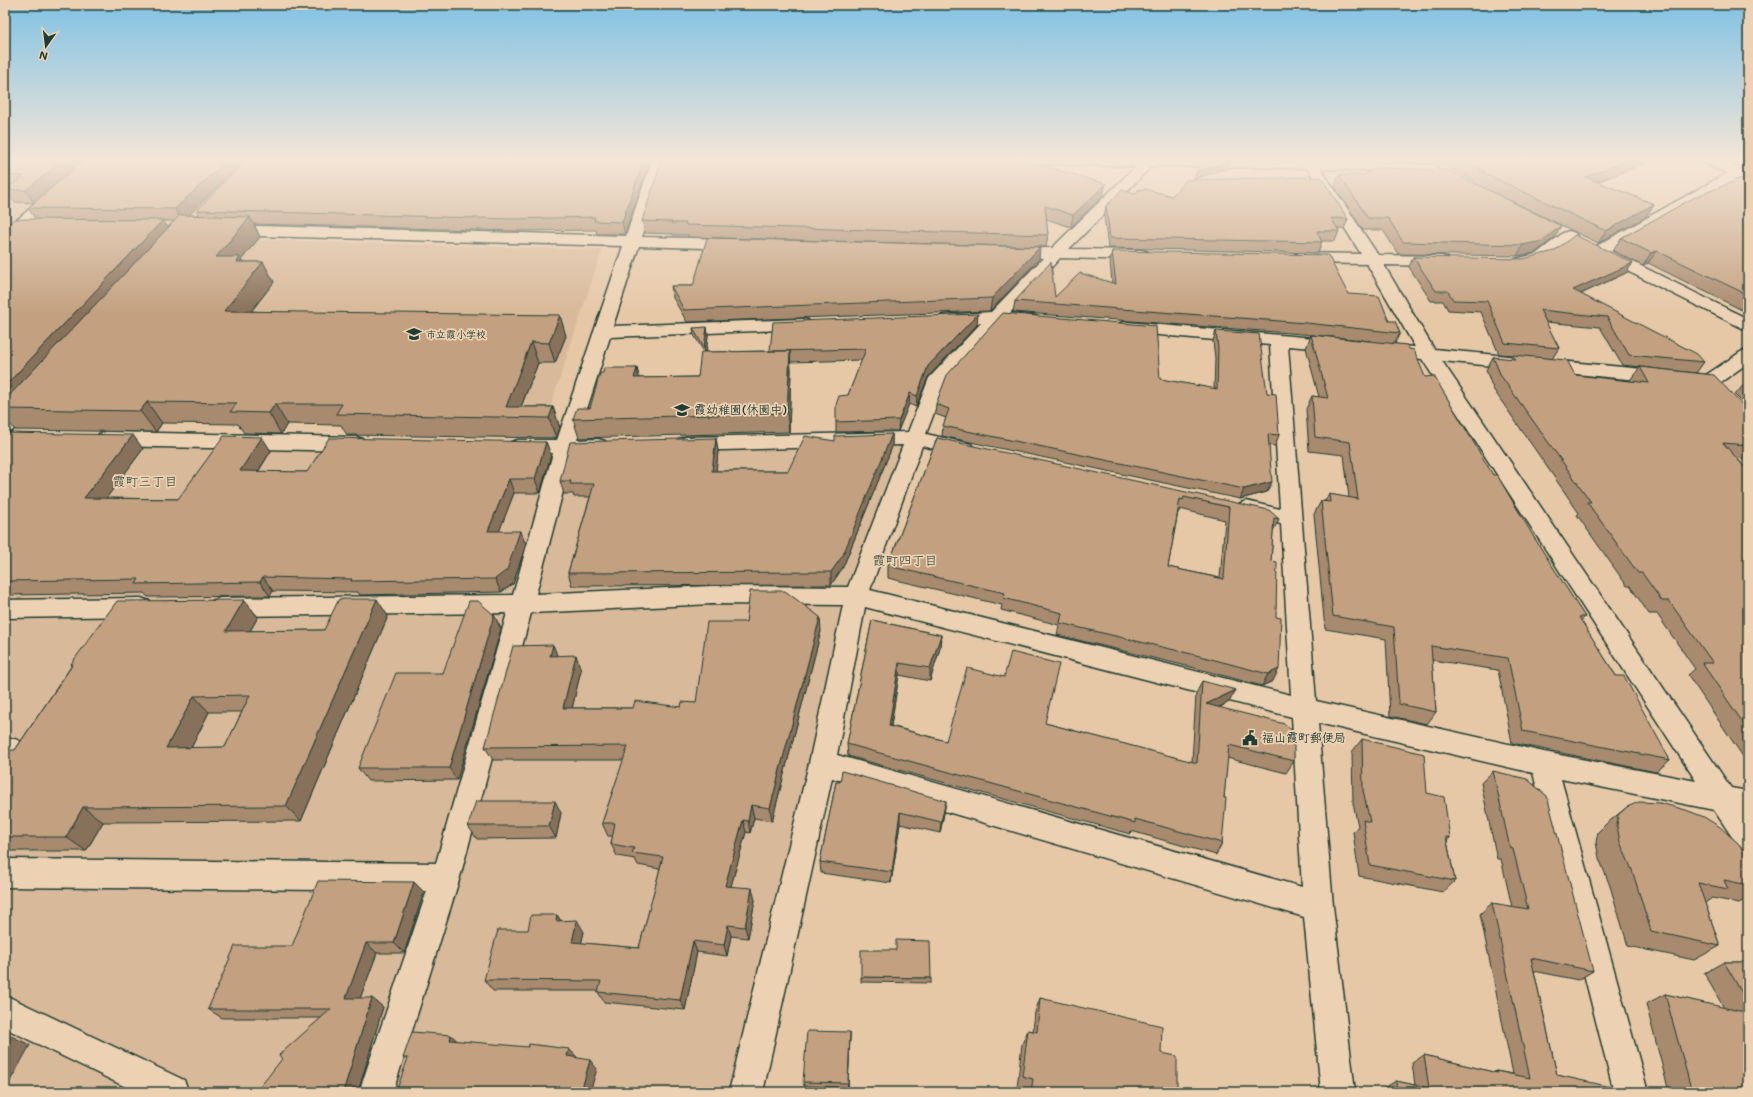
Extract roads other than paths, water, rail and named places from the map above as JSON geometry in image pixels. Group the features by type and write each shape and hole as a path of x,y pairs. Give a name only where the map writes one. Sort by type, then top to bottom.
{"street":[{"path":"5,238 12,226 31,211"},
{"path":"376,1092 446,877 565,447 643,211"},
{"path":"746,1092 822,762 856,596 936,382 1056,254 1098,211"},
{"path":"1341,211 1373,260 1428,354 1748,837"},
{"path":"1502,262 1517,263 1542,257 1650,211"},
{"path":"12,226 42,226"},
{"path":"211,229 752,245"},
{"path":"1578,241 1748,326"},
{"path":"992,252 1159,256"},
{"path":"1286,258 1457,262"},
{"path":"934,319 997,317 1044,321"},
{"path":"603,332 816,324"},
{"path":"1106,326 1279,339 1428,354 1716,387 1748,355"},
{"path":"1279,339 1318,906 1338,1092"},
{"path":"5,426 37,391"},
{"path":"668,445 915,438 984,453"},
{"path":"85,439 373,444"},
{"path":"501,446 612,446"},
{"path":"1230,506 1291,519"},
{"path":"196,607 521,604 712,594 856,596 1305,709 1544,764 1748,804"},
{"path":"5,609 164,607"},
{"path":"5,752 14,751 5,765"},
{"path":"822,762 1318,906"},
{"path":"1544,764 1631,1092"},
{"path":"5,874 446,877"},
{"path":"5,1011 172,1092"}],"place":[{"name":"市立霞小学校","path":"414,334"},
{"name":"霞幼稚園(休園中)","path":"682,410"},
{"name":"福山霞町郵便局","path":"1250,738"}],"district":[{"name":"霞町三丁目","path":"145,481"},
{"name":"霞町四丁目","path":"905,560"}]}
